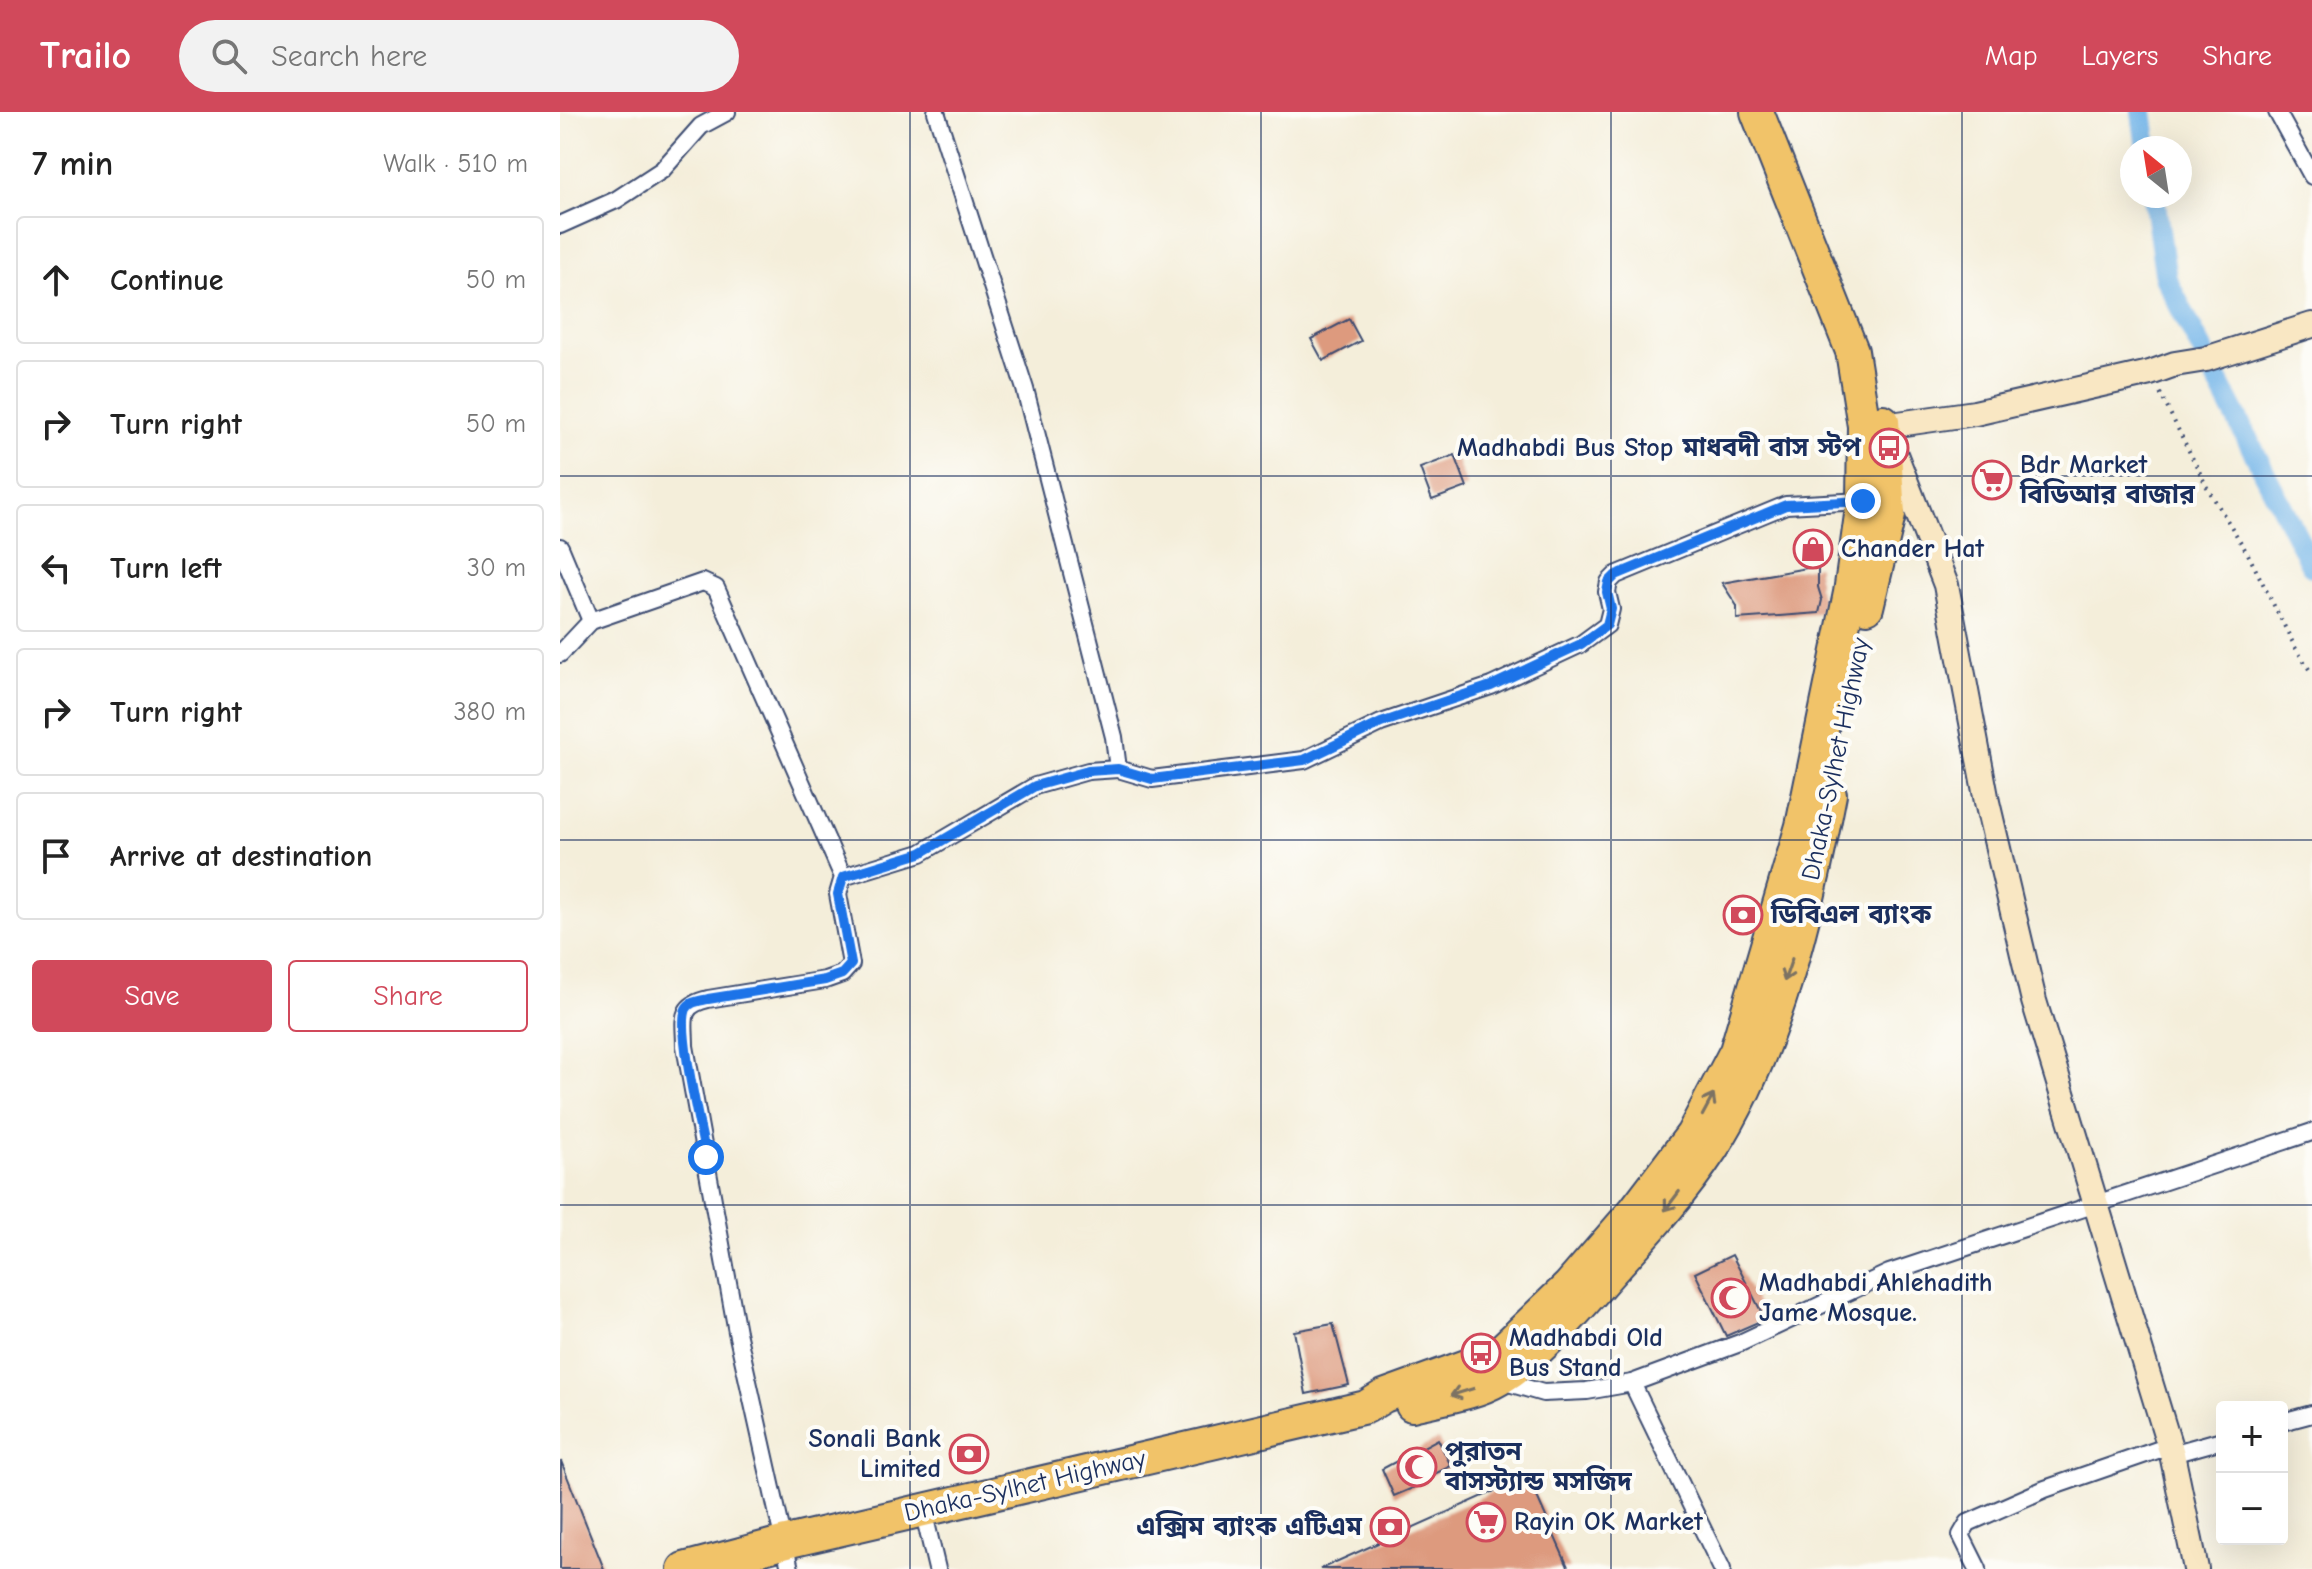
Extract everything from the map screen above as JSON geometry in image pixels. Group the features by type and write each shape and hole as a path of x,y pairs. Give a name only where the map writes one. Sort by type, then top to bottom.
{"highway":[{"name":"Dhaka-Sylhet Highway","path":"684,1569 788,1556 923,1510 1366,1407 1384,1396 1497,1355 1569,1286 1635,1210 1692,1135 1736,1051 1802,826 1850,593 1863,501 1864,426 1852,351 1757,112"},
{"name":"Dhaka-Sylhet Highway","path":"1366,1407 1387,1412 1498,1380 1546,1342 1655,1223 1712,1148 1757,1063 1793,957 1820,847 1869,598 1889,515 1884,426 1871,345 1774,112"}],"street":[{"path":"560,225 616,200 662,170 696,119 727,112"},
{"path":"936,112 1025,389 1114,737 1118,769"},
{"path":"2277,112 2312,176"},
{"path":"2196,1569 2171,1450 2031,986 1987,802 1946,585 1884,426 1975,413 2150,373 2175,364 2206,359 2312,325"},
{"path":"843,877 921,853 1035,786 1088,771 1118,769 1152,779 1304,760 1381,723 1491,686 1581,644 1607,625 1611,609 1607,592 1609,582 1616,575 1786,505 1863,501"},
{"path":"560,547 591,621"},
{"path":"560,654 591,621 703,582 716,588 843,877 838,894 851,964 842,974 825,980 700,1001 692,1003 686,1010 685,1046 737,1332 788,1556"},
{"path":"1498,1380 1543,1393 1587,1391 1632,1383 1740,1343 1889,1273 2312,1132"},
{"path":"1632,1383 1722,1569"},
{"path":"2288,1420 2312,1414"},
{"path":"1978,1569 1961,1535 1968,1523 2045,1489 2171,1450 2216,1441"},
{"path":"923,1510 937,1569"}],"path":[{"path":"2150,373 2208,489 2248,554 2312,674"}],"building":[{"path":"1349,319 1361,341 1323,361 1311,339"},
{"path":"1455,455 1467,487 1432,500 1420,468"},
{"path":"1818,566 1818,587 1822,600 1819,613 1737,619 1737,606 1722,583"},
{"name":"Madhabdi Ahlehadith Jame Mosque.","path":"1732,1255 1765,1319 1726,1336 1695,1273"},
{"path":"1333,1324 1349,1385 1306,1394 1294,1331"},
{"name":"পুরাতন বাসস্ট্যান্ড মসজিদ","path":"1438,1439 1451,1466 1426,1478 1427,1482 1394,1496 1382,1469"},
{"path":"561,1461 604,1569 560,1569"},
{"name":"Rayin OK Market","path":"1528,1476 1569,1569 1320,1569"}],"waterway":[{"path":"2142,112 2145,136"},
{"path":"2156,208 2166,279 2312,566"}],"place":[{"name":"Madhabdi Bus Stop মাধবদী বাস স্টপ","path":"1889,448"},
{"name":"Bdr Market বিডিআর বাজার","path":"1992,480"},
{"name":"Chander Hat","path":"1813,549"},
{"name":"ডিবিএল ব্যাংক","path":"1743,915"},
{"name":"Madhabdi Ahlehadith Jame Mosque.","path":"1731,1298"},
{"name":"Madhabdi Old Bus Stand","path":"1481,1353"},
{"name":"Sonali Bank Limited","path":"969,1454"},
{"name":"পুরাতন বাসস্ট্যান্ড মসজিদ","path":"1417,1467"},
{"name":"Rayin OK Market","path":"1486,1522"},
{"name":"এক্সিম ব্যাংক এটিএম","path":"1390,1527"}],"route":[{"path":"706,1157 685,1046 686,1010 692,1003 708,999 825,980 842,974 851,964 838,894 843,877 921,853 1035,786 1088,771 1118,769 1152,779 1304,760 1381,723 1491,686 1581,644 1607,625 1611,609 1607,592 1609,582 1616,575 1786,505 1863,501"}]}
